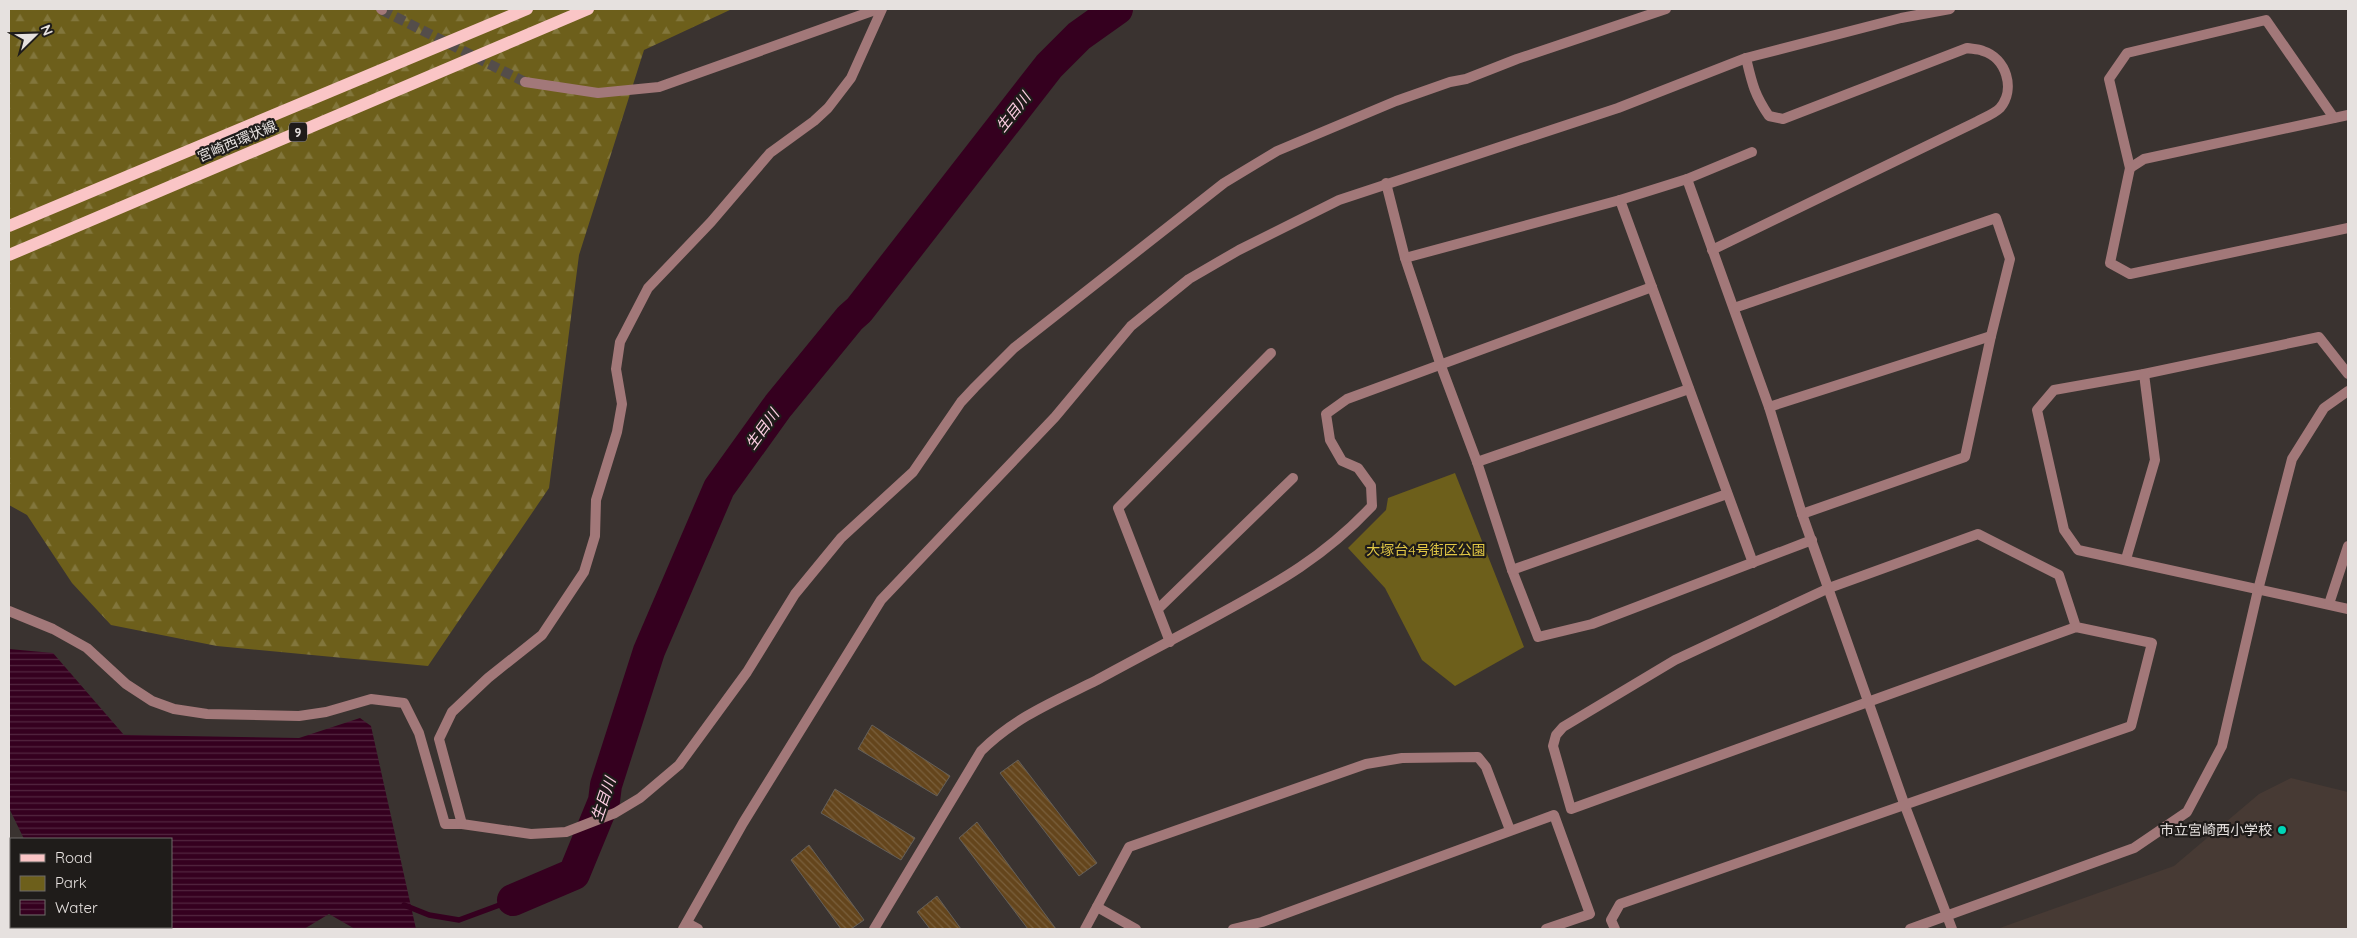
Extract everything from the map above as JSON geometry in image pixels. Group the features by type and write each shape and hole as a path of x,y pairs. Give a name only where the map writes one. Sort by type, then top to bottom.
{"main road":[{"name":"宮崎西環状線","path":"9,226 527,9"},
{"name":"宮崎西環状線","path":"9,255 588,9"}],"street":[{"path":"524,82 598,93 659,87 880,9"},
{"path":"462,824 439,739 452,712 488,678 542,635 584,572 595,536 596,500 617,432 622,404 616,369 620,342 648,288 711,222 770,153 814,121 828,108 851,78 880,9"},
{"path":"9,611 53,629 87,648 126,684 152,701 174,709 207,714 299,716 326,712 370,699 404,703 419,733 445,824 462,824 531,834 566,832 614,813 640,798 679,765 747,672 795,594 841,538 913,472 961,402 975,387 1014,348 1224,183 1256,166 1277,151 1396,101 1666,9"},
{"path":"698,929 685,926 743,823 881,600 1054,417 1131,326 1189,279 1239,250 1339,200 1386,183 1618,108 1746,58 1901,18 1950,9"},
{"path":"2334,118 2266,20 2127,53 2109,78 2130,168 2110,263 2130,274 2348,228"},
{"path":"1712,250 1976,122 1999,109 2008,93 2008,77 2001,62 1984,51 1967,48 1783,119 1769,116 1761,104 1754,92 1746,58"},
{"path":"2130,168 2144,159 2348,115"},
{"path":"1405,258 1620,200 1686,178 1752,152"},
{"path":"1686,178 1769,407 1802,514 1905,806 1952,929"},
{"path":"1386,183 1405,258 1441,366 1477,462 1512,570 1538,637 1592,624 1812,540"},
{"path":"1620,200 1752,562"},
{"path":"1734,308 1996,218 2010,259 1964,457 1802,514"},
{"path":"874,929 981,751 999,733 1025,716 1170,642 1274,585 1310,562 1348,532 1372,506 1371,486 1358,468 1342,462 1330,440 1326,414 1346,399 1441,366 1652,287"},
{"path":"1769,407 1991,336"},
{"path":"2348,374 2319,337 2144,374 2054,390 2037,410 2064,530 2078,550 2348,609"},
{"path":"1170,642 1118,508 1271,353"},
{"path":"2126,560 2155,460 2144,374"},
{"path":"1477,462 1689,389"},
{"path":"1910,929 2134,848 2187,812 2222,746 2258,590 2292,459 2324,408 2348,391"},
{"path":"1158,609 1293,478"},
{"path":"1512,570 1727,494"},
{"path":"1615,929 1611,920 1620,904 2131,726 2152,643 2076,627 1571,808 1553,746 1556,735 1563,727 1675,660 1829,588 1978,534 2059,575 2076,627"},
{"path":"2329,604 2348,546"},
{"path":"1085,929 1129,847 1366,764 1402,758 1478,757 1486,766 1510,830"},
{"path":"1234,929 1263,925 1510,830 1554,815 1590,914 1546,929"},
{"path":"1097,907 1136,929"}],"shaded area":[{"name":"市立宮崎西小学校","path":"2291,778 2348,792 2348,929 1997,929 2174,866 2259,794"}],"green space":[{"path":"9,9 732,9 644,50 579,255 549,488 428,666 217,646 111,625 72,583 27,515 9,505"},
{"name":"大塚台4号街区公園","path":"1455,473 1524,647 1455,686 1422,660 1385,588 1348,548 1386,510 1388,498"},
{"path":"9,841 10,928 42,928 9,929"}],"water":[{"path":"9,649 53,653 124,735 299,738 360,718 371,726 416,929 355,929 329,914 304,929 46,929 172,928 172,838 24,838 9,808"}],"building":[{"path":"872,725 950,776 937,796 858,749"},
{"path":"1018,760 1097,863 1079,876 1000,773"},
{"path":"835,789 915,838 901,860 821,813"},
{"path":"977,822 1056,929 1028,929 959,838"},
{"path":"809,845 864,920 851,929 841,929 791,860"},
{"path":"937,896 961,929 930,929 917,912"}],"waterway":[{"name":"生目川","path":"513,900 574,874 604,801 606,785 649,651 719,488 778,406 850,318 859,310 1049,66 1079,36 1117,9"},
{"path":"404,905 429,915 459,920 513,900"}],"tunnel":[{"path":"382,10 525,82"}],"place":[{"name":"市立宮崎西小学校","path":"2282,830"}]}
